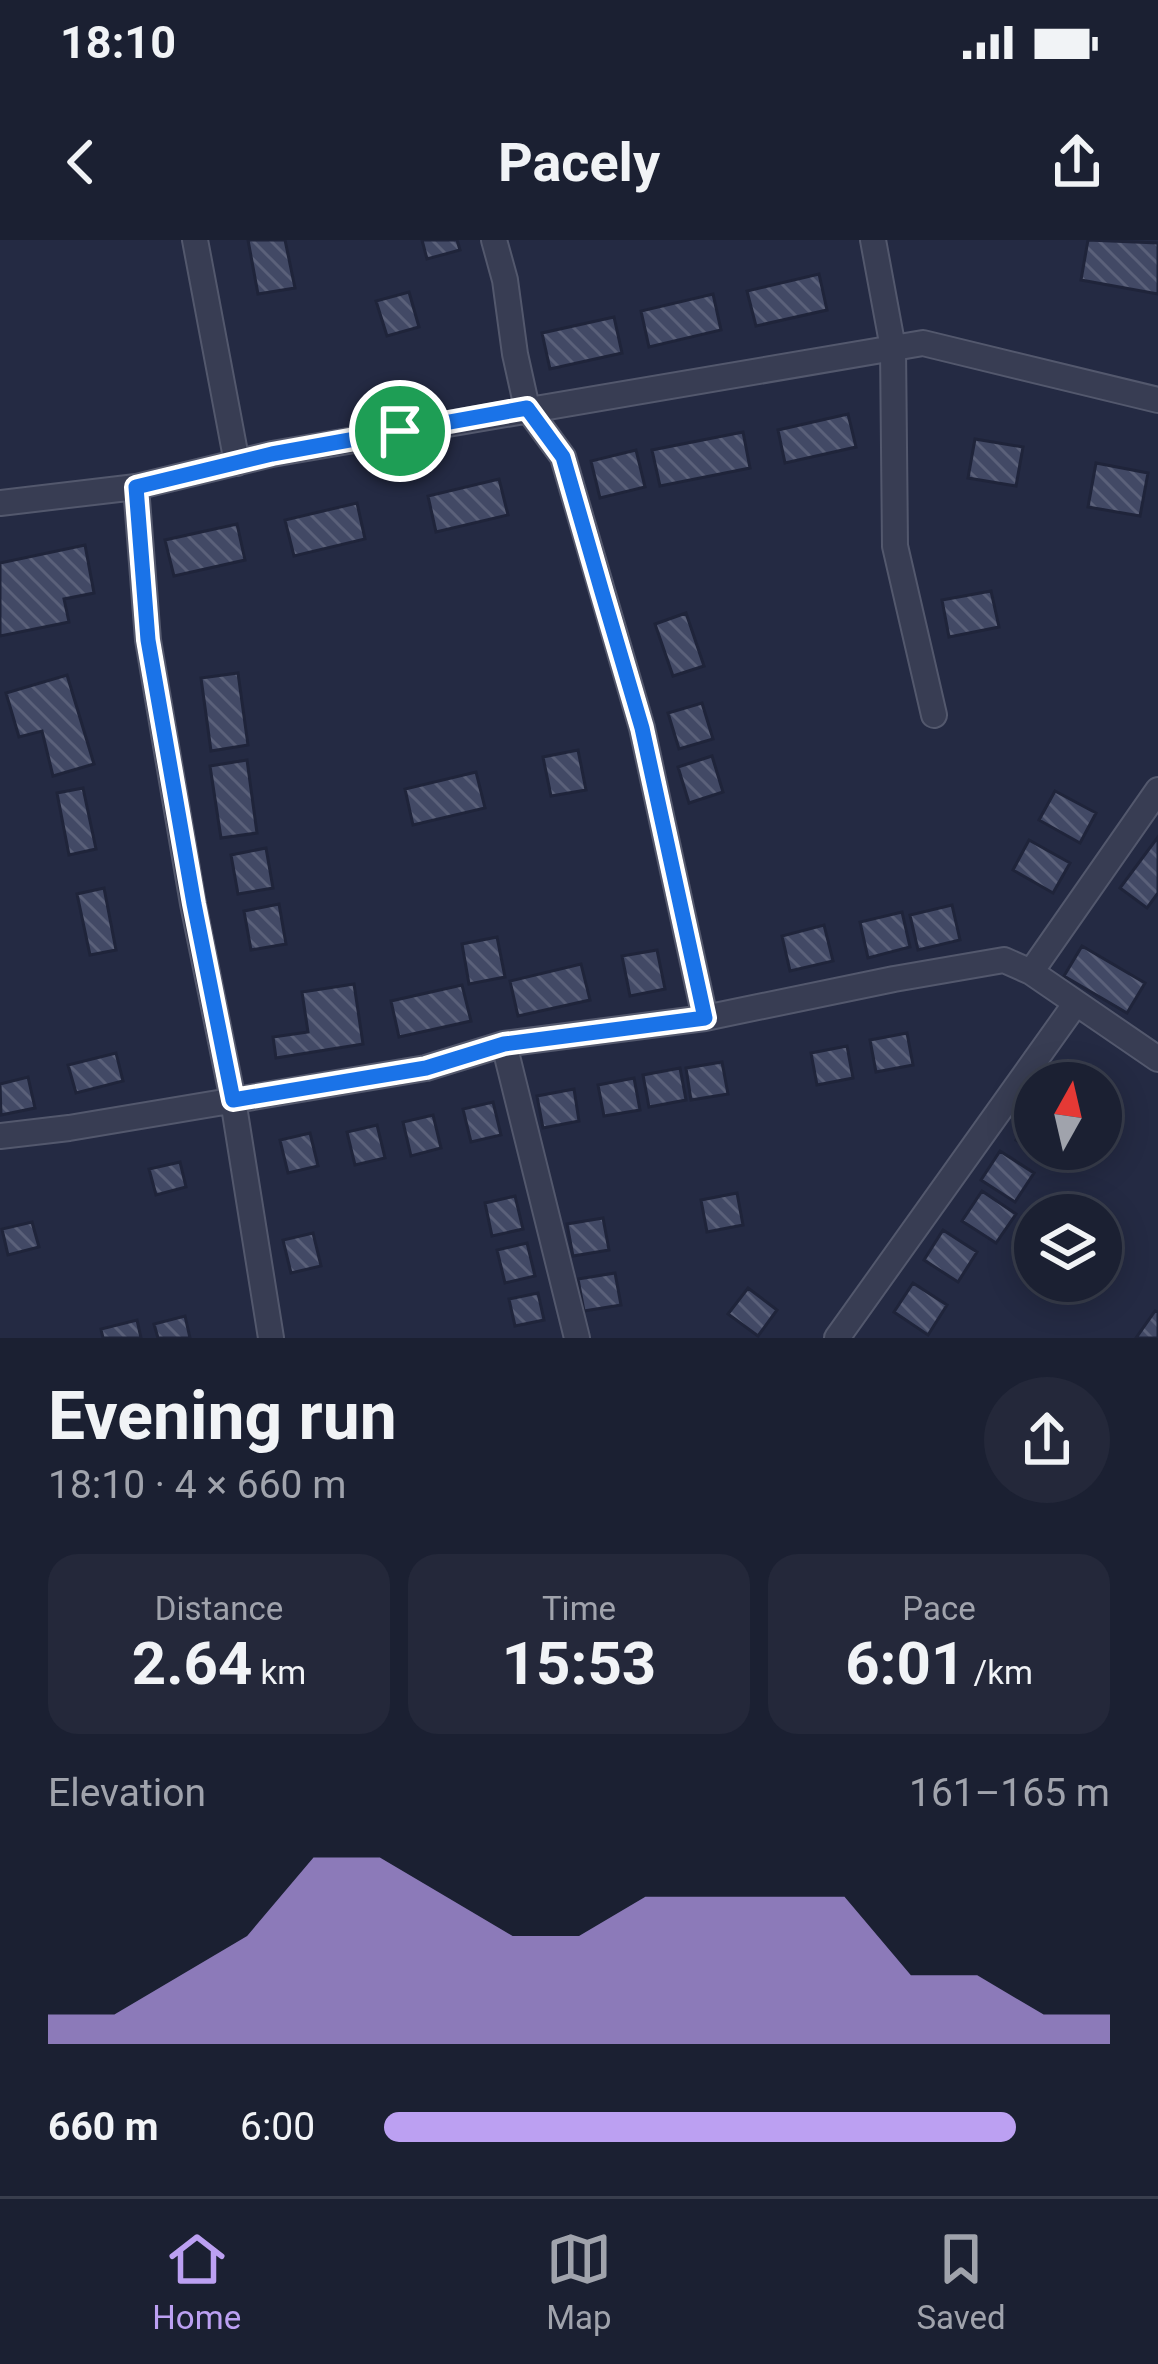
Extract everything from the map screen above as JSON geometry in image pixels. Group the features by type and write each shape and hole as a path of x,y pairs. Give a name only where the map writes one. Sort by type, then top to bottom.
{"street":[{"path":"195,240 237,463"},
{"path":"494,240 506,280 527,408 563,457 642,728 705,1018"},
{"path":"873,240 892,348 896,546 934,715"},
{"path":"0,503 136,487 527,408 923,343 1158,400"},
{"path":"136,487 148,640 233,1100 271,1338"},
{"path":"1030,972 1158,790"},
{"path":"0,1136 426,1068 504,1044 705,1018 1004,960 1030,972 1158,1059"},
{"path":"837,1338 1076,1003"},
{"path":"504,1044 577,1338"}],"building":[{"path":"248,240 285,240 295,288 258,294"},
{"path":"422,240 457,240 460,250 427,259"},
{"path":"1088,240 1158,243 1158,294 1081,280"},
{"path":"819,274 827,310 756,326 747,291"},
{"path":"409,292 419,327 387,336 376,301"},
{"path":"713,294 721,330 649,347 641,311"},
{"path":"614,317 622,353 550,369 542,333"},
{"path":"848,414 856,447 785,463 778,430"},
{"path":"743,432 750,468 660,486 652,450"},
{"path":"975,439 1023,447 1016,486 968,478"},
{"path":"636,450 645,487 600,498 591,461"},
{"path":"1096,463 1148,473 1140,516 1088,507"},
{"path":"499,479 508,515 436,532 428,496"},
{"path":"357,503 365,539 294,556 285,520"},
{"path":"237,524 245,560 174,576 165,540"},
{"path":"85,545 94,593 64,599 69,622 0,636 0,563"},
{"path":"991,591 999,627 949,637 942,600"},
{"path":"686,613 704,666 673,676 655,624"},
{"path":"238,673 248,745 211,751 201,678"},
{"path":"67,675 94,764 53,776 42,731 19,737 6,693"},
{"path":"702,703 713,739 679,749 668,713"},
{"path":"578,750 586,790 551,796 543,757"},
{"path":"712,756 723,792 689,803 678,767"},
{"path":"247,760 257,833 221,838 210,766"},
{"path":"476,772 485,808 413,825 405,789"},
{"path":"83,788 96,849 69,855 57,793"},
{"path":"1055,791 1096,813 1080,843 1039,820"},
{"path":"1158,837 1158,893 1147,908 1120,888"},
{"path":"1029,840 1070,863 1053,893 1013,870"},
{"path":"266,848 273,888 238,894 231,855"},
{"path":"104,888 116,950 90,955 77,894"},
{"path":"279,904 286,944 251,950 244,911"},
{"path":"952,905 960,940 918,950 910,915"},
{"path":"902,912 910,947 868,958 860,922"},
{"path":"824,925 833,961 790,971 782,936"},
{"path":"497,937 505,977 469,984 462,944"},
{"path":"1082,946 1145,983 1127,1013 1064,976"},
{"path":"657,950 665,989 630,996 622,956"},
{"path":"581,964 590,1000 518,1016 510,981"},
{"path":"354,984 363,1044 276,1058 273,1037 308,1032 302,992"},
{"path":"462,985 471,1021 399,1037 391,1001"},
{"path":"907,1033 913,1065 876,1072 870,1040"},
{"path":"847,1046 853,1078 817,1085 811,1053"},
{"path":"116,1053 123,1081 76,1093 68,1065"},
{"path":"722,1062 728,1094 691,1100 686,1068"},
{"path":"680,1068 686,1100 649,1107 643,1075"},
{"path":"28,1077 35,1108 1,1115 0,1084"},
{"path":"634,1078 640,1110 604,1116 598,1085"},
{"path":"574,1089 579,1121 543,1128 537,1096"},
{"path":"493,1102 501,1135 471,1142 463,1109"},
{"path":"433,1115 441,1148 411,1156 403,1122"},
{"path":"377,1125 385,1158 355,1165 347,1132"},
{"path":"310,1133 318,1166 288,1173 280,1140"},
{"path":"1000,1151 1014,1160 1014,1170 1034,1173 1020,1194 1014,1194 1014,1201 981,1180"},
{"path":"180,1162 186,1187 156,1195 149,1169"},
{"path":"982,1191 1014,1213 996,1243 962,1221"},
{"path":"737,1193 743,1225 707,1232 701,1200"},
{"path":"515,1196 523,1229 492,1236 485,1203"},
{"path":"603,1218 609,1250 573,1256 567,1224"},
{"path":"32,1222 39,1247 8,1255 2,1229"},
{"path":"943,1230 977,1252 958,1282 924,1260"},
{"path":"313,1233 321,1266 291,1273 283,1240"},
{"path":"527,1243 535,1276 505,1283 497,1250"},
{"path":"615,1273 621,1305 584,1311 578,1279"},
{"path":"913,1283 947,1305 928,1335 894,1312"},
{"path":"748,1288 777,1310 758,1336 728,1314"},
{"path":"538,1293 544,1320 515,1326 509,1299"},
{"path":"1155,1311 1158,1338 1136,1338"},
{"path":"185,1316 190,1338 158,1338 154,1324"},
{"path":"137,1320 141,1338 103,1338 101,1329"}],"route":[{"path":"527,408 563,457 642,728 705,1018 504,1044 426,1068 233,1100 148,640 136,487 272,454 400,431 527,408"}]}
